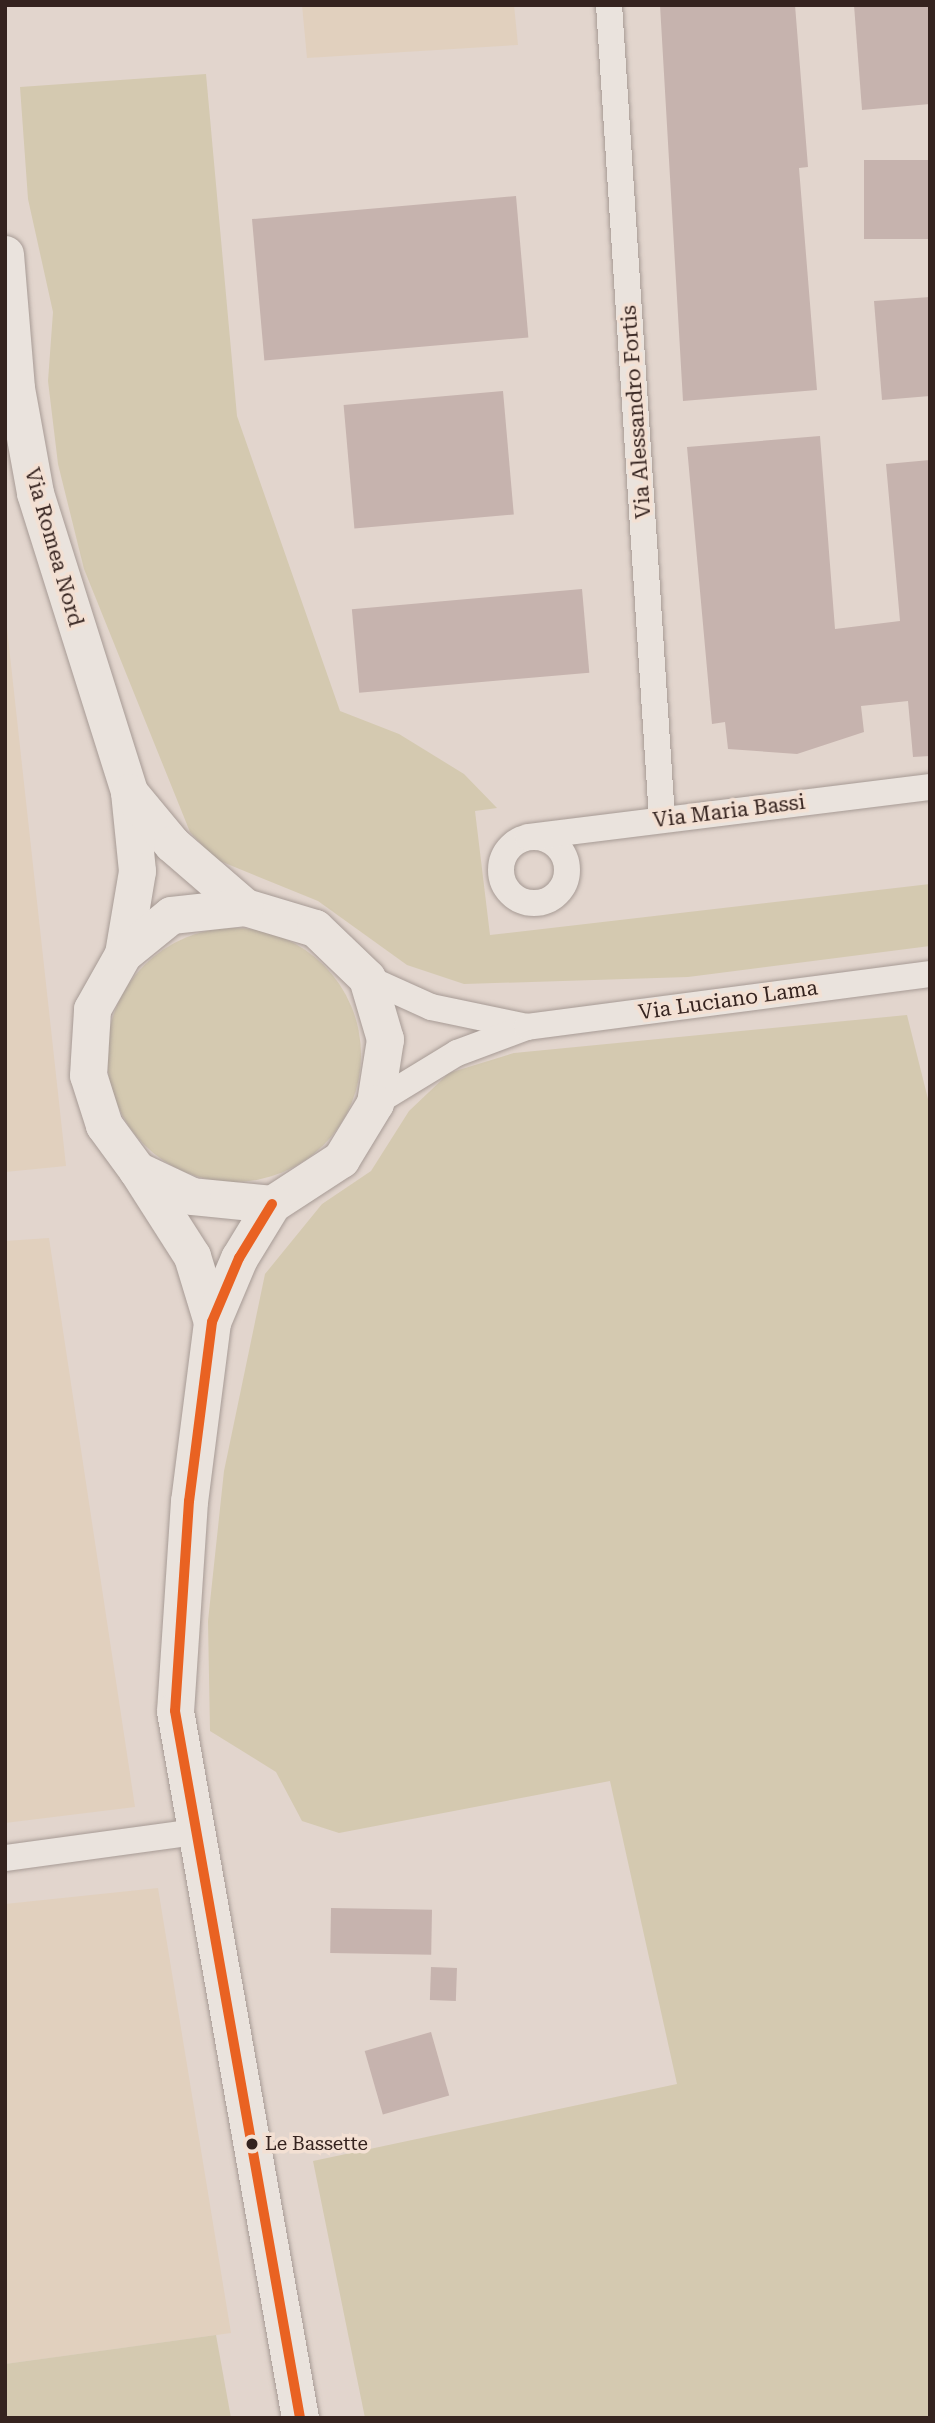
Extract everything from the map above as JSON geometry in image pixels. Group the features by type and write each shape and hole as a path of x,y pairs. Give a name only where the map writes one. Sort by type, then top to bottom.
{"main road":[{"name":"Via Romea Nord","path":"5,254 16,388 35,493 129,792 137,871 123,954"},
{"name":"Via Romea Nord","path":"129,792 172,844 245,907"},
{"path":"212,1322 192,1256 137,1170 104,1125 88,1076 92,1009 123,954 171,915 245,907 315,928 367,978 385,1039 375,1103 341,1159 272,1204 239,1258 212,1322 189,1501 175,1711 194,1832 300,2418"},
{"path":"137,1170 192,1196 272,1204"}],"street":[{"name":"Via Alessandro Fortis","path":"609,5 662,818"},
{"name":"Via Maria Bassi","path":"528,837 930,786"},
{"name":"Via Luciano Lama","path":"375,1103 457,1053 527,1027 930,974"},
{"name":"Via Luciano Lama","path":"367,978 431,1007 527,1027"},
{"path":"5,1858 194,1832"}],"shaded area":[{"path":"302,5 514,5 518,45 307,58"},
{"path":"206,74 237,416 340,711 399,734 464,774 497,808 475,811 490,935 930,884 930,946 688,977 464,984 407,965 318,901 215,859 190,832 84,569 58,464 48,381 53,312 28,199 20,87"},
{"path":"5,610 66,1166 5,1172"},
{"path":"234,928 271,933 305,949 324,965 340,984 356,1018 361,1055 356,1092 340,1126 324,1145 305,1161 271,1177 234,1182 197,1177 163,1161 144,1145 128,1126 112,1092 107,1055 112,1018 128,984 144,965 163,949 197,933"},
{"path":"907,1015 930,1107 930,2418 365,2418 313,2161 677,2084 610,1781 339,1833 302,1821 276,1772 210,1731 208,1621 224,1471 265,1274 322,1204 371,1171 409,1111 449,1073 514,1053"},
{"path":"49,1238 135,1807 5,1823 5,1241"},
{"path":"158,1888 231,2333 5,2364 5,1904"},
{"path":"216,2335 231,2418 5,2418 5,2364"}],"building":[{"path":"660,5 795,5 808,167 799,168 817,390 683,401"},
{"path":"854,5 930,5 930,104 862,110"},
{"path":"864,160 930,160 930,239 864,239"},
{"path":"516,196 528,337 264,361 252,219"},
{"path":"930,297 930,396 882,400 874,301"},
{"path":"503,391 514,515 354,528 344,405"},
{"path":"820,436 835,629 900,621 886,464 930,460 930,756 913,757 908,701 861,706 864,732 797,754 728,749 725,722 712,724 687,447"},
{"path":"582,589 589,673 359,693 352,609"},
{"path":"331,1908 432,1910 431,1955 330,1953"},
{"path":"431,1967 457,1968 456,2001 430,2000"},
{"path":"431,2032 449,2095 383,2114 365,2051"}],"transit line":[{"path":"272,1204 239,1258 212,1322 189,1501 175,1711 300,2418"}],"place":[{"name":"Le Bassette","path":"252,2144"}]}
